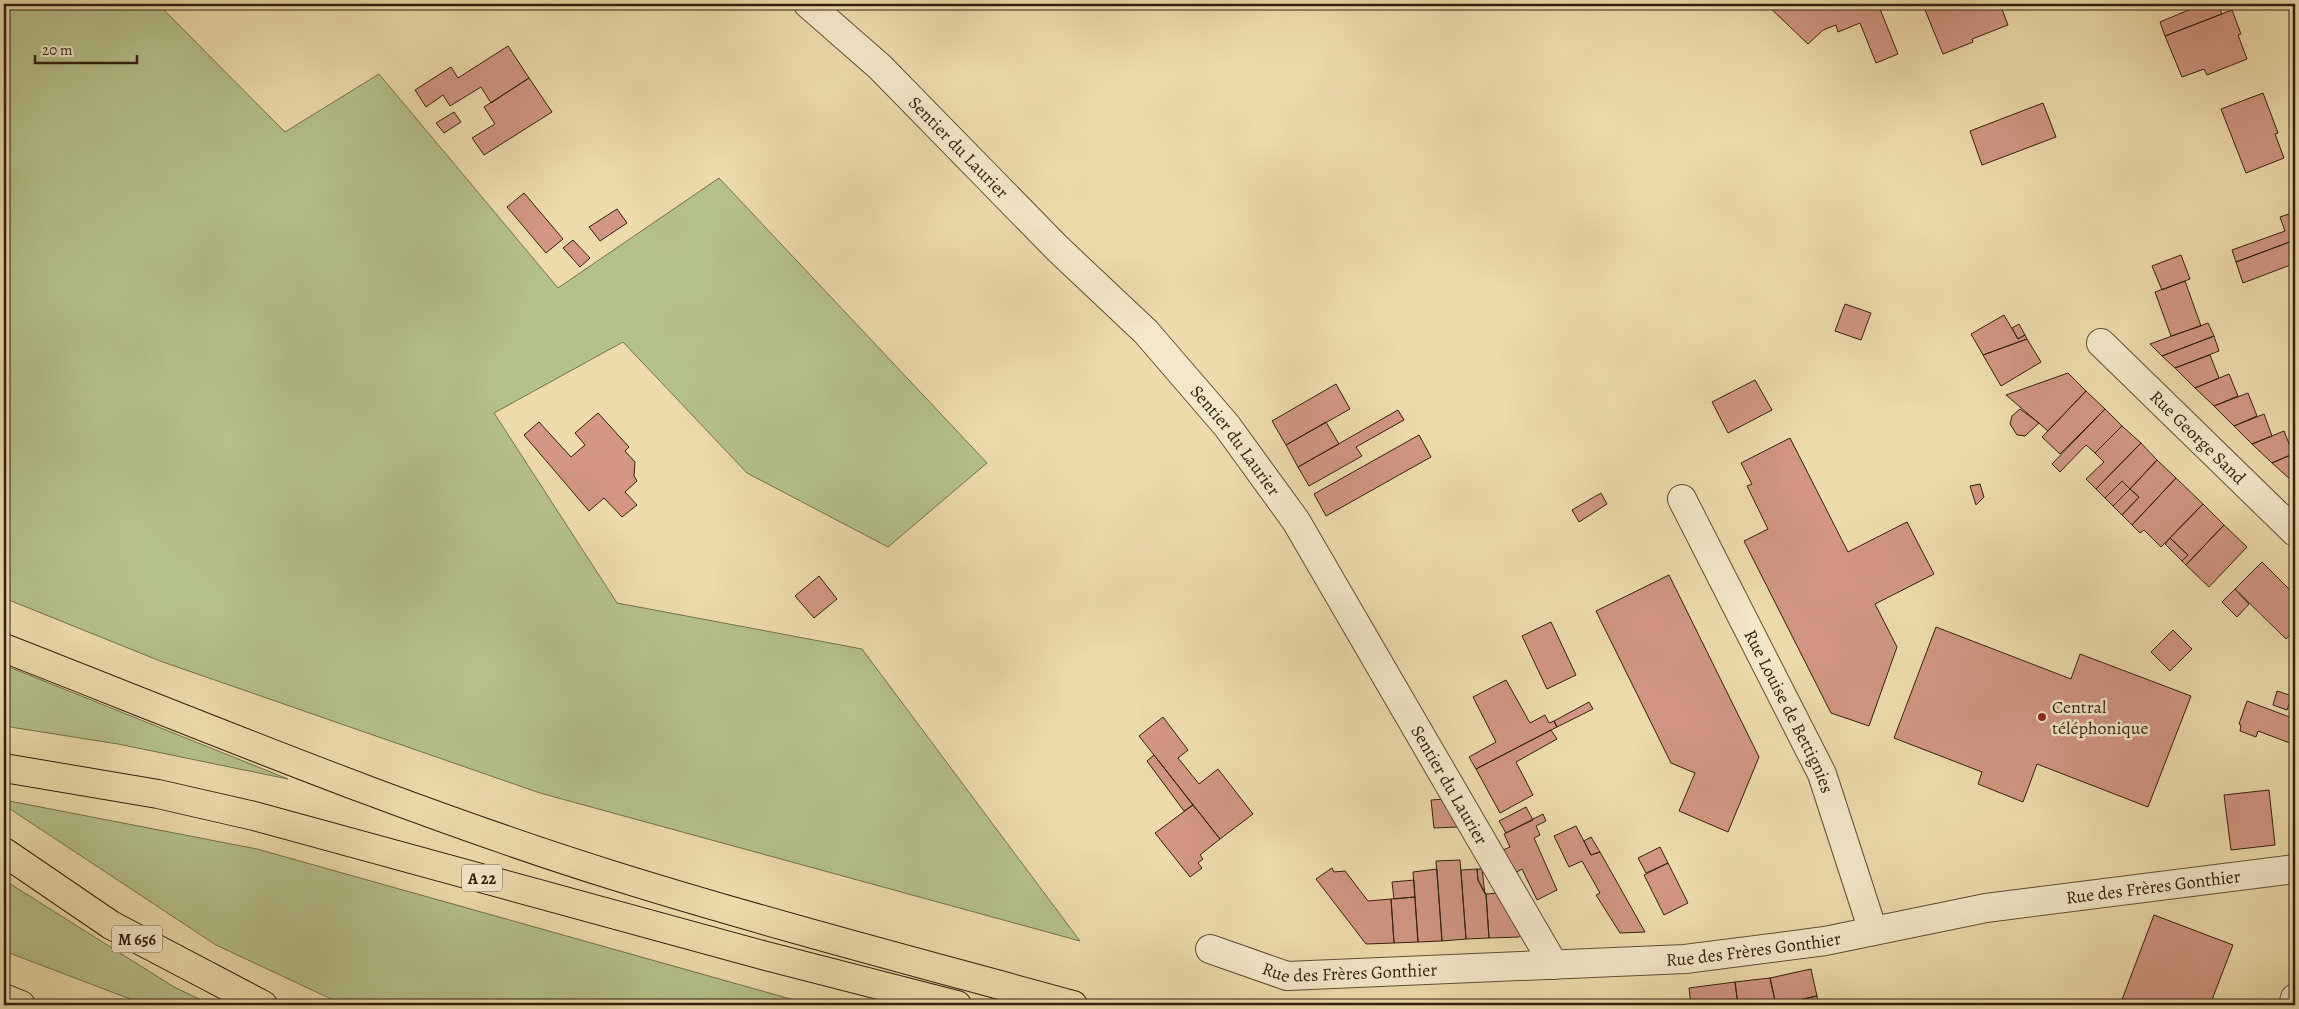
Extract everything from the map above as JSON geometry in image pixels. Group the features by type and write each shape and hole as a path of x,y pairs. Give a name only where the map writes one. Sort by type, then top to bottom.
{"highway":[{"path":"4,648 446,818 591,868 765,920 1073,1005"},
{"name":"A 22","path":"4,768 111,785 206,804 957,1005"},
{"name":"M 656","path":"10,857 111,925 263,1005"},
{"path":"4,998 21,1005"}],"street":[{"name":"Sentier du Laurier","path":"808,4 880,67 1057,248 1146,332 1227,426 1296,521 1554,965"},
{"name":"Rue George Sand","path":"2101,343 2295,532"},
{"name":"Rue Louise de Bettignies","path":"1682,499 1822,774 1873,931"},
{"name":"Rue des Frères Gonthier","path":"1210,949 1287,976 1554,965 1723,955 1815,942 1986,908 2295,869"},
{"path":"2293,1005 2295,998"}],"green space":[{"path":"4,4 158,4 285,132 379,74 558,288 719,178 987,463 888,547 747,473 623,342 494,413 617,603 862,649 1080,941 540,793 160,661 4,598"},
{"path":"4,665 288,779 118,744 4,726"},
{"path":"4,800 257,849 812,1005 344,1005 216,945 4,805"},
{"path":"4,880 174,987 212,1005 146,1005 4,951"}],"building":[{"path":"1766,4 1878,4 1898,54 1876,63 1860,23 1838,32 1836,25 1823,30 1808,44"},
{"path":"2000,4 2008,25 1972,39 1973,42 1943,54 1923,5"},
{"path":"2203,4 2218,4 2222,14 2165,36 2160,22"},
{"path":"2232,10 2241,34 2238,35 2247,59 2207,75 2204,69 2182,77 2165,36"},
{"path":"508,46 529,78 491,103 481,87 450,106 443,95 426,107 415,90 451,67 458,78"},
{"path":"529,78 552,112 484,155 472,138 495,124 484,107"},
{"path":"2263,93 2278,133 2275,134 2284,158 2246,173 2221,109"},
{"path":"2043,103 2056,137 1982,165 1970,131"},
{"path":"454,112 461,122 444,133 436,123"},
{"path":"524,193 563,239 546,253 507,207"},
{"path":"617,209 627,223 600,241 589,227"},
{"path":"2295,212 2295,240 2236,262 2232,250 2285,231 2280,217"},
{"path":"573,240 590,258 580,267 563,248"},
{"path":"2295,240 2295,261 2292,262 2293,264 2243,283 2236,262"},
{"path":"2181,255 2190,279 2162,290 2152,266"},
{"path":"2185,281 2201,326 2171,336 2155,292"},
{"path":"1845,304 1871,313 1861,340 1835,331"},
{"path":"2004,315 2018,339 2025,335 2027,339 1983,355 1971,334"},
{"path":"2208,323 2214,336 2162,356 2150,344"},
{"path":"2019,324 2025,335 2018,339 2012,328"},
{"path":"2214,336 2219,351 2175,368 2162,356"},
{"path":"2027,339 2041,362 2001,386 1983,355"},
{"path":"2210,355 2219,378 2195,388 2175,368"},
{"path":"2068,373 2086,391 2048,431 2006,395"},
{"path":"2229,374 2238,396 2214,406 2195,388"},
{"path":"1755,380 1772,410 1728,433 1712,402"},
{"path":"1336,384 1350,409 1286,445 1272,421"},
{"path":"2086,391 2105,409 2060,454 2042,437"},
{"path":"2248,393 2257,416 2234,426 2214,406"},
{"path":"2020,409 2039,423 2025,436 2017,435 2010,424 2012,416"},
{"path":"2105,409 2122,426 2095,453 2086,445 2060,472 2052,464"},
{"path":"1398,410 1404,420 1356,447 1362,456 1309,486 1298,467"},
{"path":"598,413 629,447 625,451 635,462 634,476 637,481 625,492 637,505 622,517 604,498 589,511 524,435 539,422 571,457 585,445 575,433"},
{"path":"2264,414 2272,436 2252,444 2234,426"},
{"path":"1326,422 1339,444 1298,467 1286,445"},
{"path":"2122,426 2141,443 2096,489 2086,479 2104,462 2095,453"},
{"path":"2284,431 2293,454 2272,463 2252,444"},
{"path":"1419,435 1431,457 1326,516 1314,494"},
{"path":"1790,438 1848,552 1907,522 1934,574 1875,604 1897,647 1869,726 1831,713 1744,541 1768,529 1747,486 1752,484 1741,463"},
{"path":"2141,443 2157,460 2130,489 2122,481 2105,498 2096,489"},
{"path":"2295,453 2295,480 2292,481 2272,463"},
{"path":"2157,460 2176,478 2132,525 2122,515 2139,497 2130,489"},
{"path":"2176,478 2203,504 2161,547 2144,530 2140,533 2132,525"},
{"path":"2122,481 2130,489 2113,506 2105,498"},
{"path":"1980,484 1984,497 1976,505 1970,486"},
{"path":"2130,489 2139,497 2122,515 2113,506"},
{"path":"1601,493 1607,504 1579,522 1572,510"},
{"path":"2203,504 2224,525 2186,565 2182,561 2188,555 2170,538"},
{"path":"2224,525 2247,547 2209,587 2186,565"},
{"path":"2170,538 2188,555 2182,561 2165,544"},
{"path":"2262,562 2295,595 2295,630 2286,639 2235,589"},
{"path":"1669,575 1759,757 1728,832 1679,811 1695,773 1671,763 1596,611"},
{"path":"819,576 837,599 814,618 795,596"},
{"path":"2235,589 2249,604 2237,617 2222,602"},
{"path":"1551,622 1576,675 1547,689 1522,636"},
{"name":"Central téléphonique","path":"1936,627 2071,679 2080,654 2191,696 2148,807 2037,764 2023,802 1978,784 1982,772 1894,738"},
{"path":"2173,630 2192,649 2170,671 2151,652"},
{"path":"1506,680 1530,723 1545,715 1549,723 1554,721 1557,727 1476,769 1469,757 1496,742 1473,697"},
{"path":"2277,691 2292,696 2287,710 2273,705"},
{"path":"2247,701 2295,719 2295,745 2258,731 2256,737 2240,731 2241,725 2239,724"},
{"path":"1589,702 1593,709 1557,727 1554,721"},
{"path":"1163,717 1188,750 1178,758 1199,784 1218,769 1253,814 1220,839 1139,736"},
{"path":"1551,730 1557,739 1516,762 1533,795 1500,813 1476,769"},
{"path":"1154,755 1193,805 1184,811 1147,761"},
{"path":"2269,790 2275,845 2231,850 2224,795"},
{"path":"1447,799 1458,827 1434,828 1431,800"},
{"path":"1193,805 1220,839 1200,855 1203,859 1198,863 1202,868 1190,877 1155,833"},
{"path":"1526,807 1533,820 1506,833 1499,821"},
{"path":"1543,814 1546,821 1536,826 1540,835 1534,838 1557,890 1537,900 1522,869 1515,873 1503,850 1510,847 1504,834"},
{"path":"1576,826 1591,855 1600,852 1645,932 1620,933 1596,895 1600,893 1582,861 1569,867 1554,836"},
{"path":"1591,837 1600,852 1591,855 1584,841"},
{"path":"1660,847 1668,863 1646,873 1638,858"},
{"path":"1460,860 1466,939 1442,941 1436,861"},
{"path":"1668,863 1688,903 1664,915 1644,875"},
{"path":"1332,868 1334,872 1345,871 1368,901 1391,899 1394,943 1366,944 1316,879"},
{"path":"1437,869 1442,941 1418,942 1413,872"},
{"path":"1477,869 1482,869 1485,894 1478,880"},
{"path":"1477,869 1478,880 1486,894 1489,938 1466,939 1461,870"},
{"path":"1414,880 1415,897 1394,899 1392,882"},
{"path":"1498,893 1524,929 1519,937 1489,938 1486,894"},
{"path":"1415,897 1418,942 1394,943 1391,899"},
{"path":"2154,915 2233,945 2210,1005 2120,1005"},
{"path":"1811,969 1817,996 1776,1005 1770,978"},
{"path":"1770,978 1776,1005 1738,1005 1735,982"},
{"path":"1735,982 1738,1005 1691,1005 1689,988"},
{"path":"1817,996 1819,1005 1795,1005 1794,1001"}],"place":[{"name":"Central téléphonique","path":"2042,717"}]}
